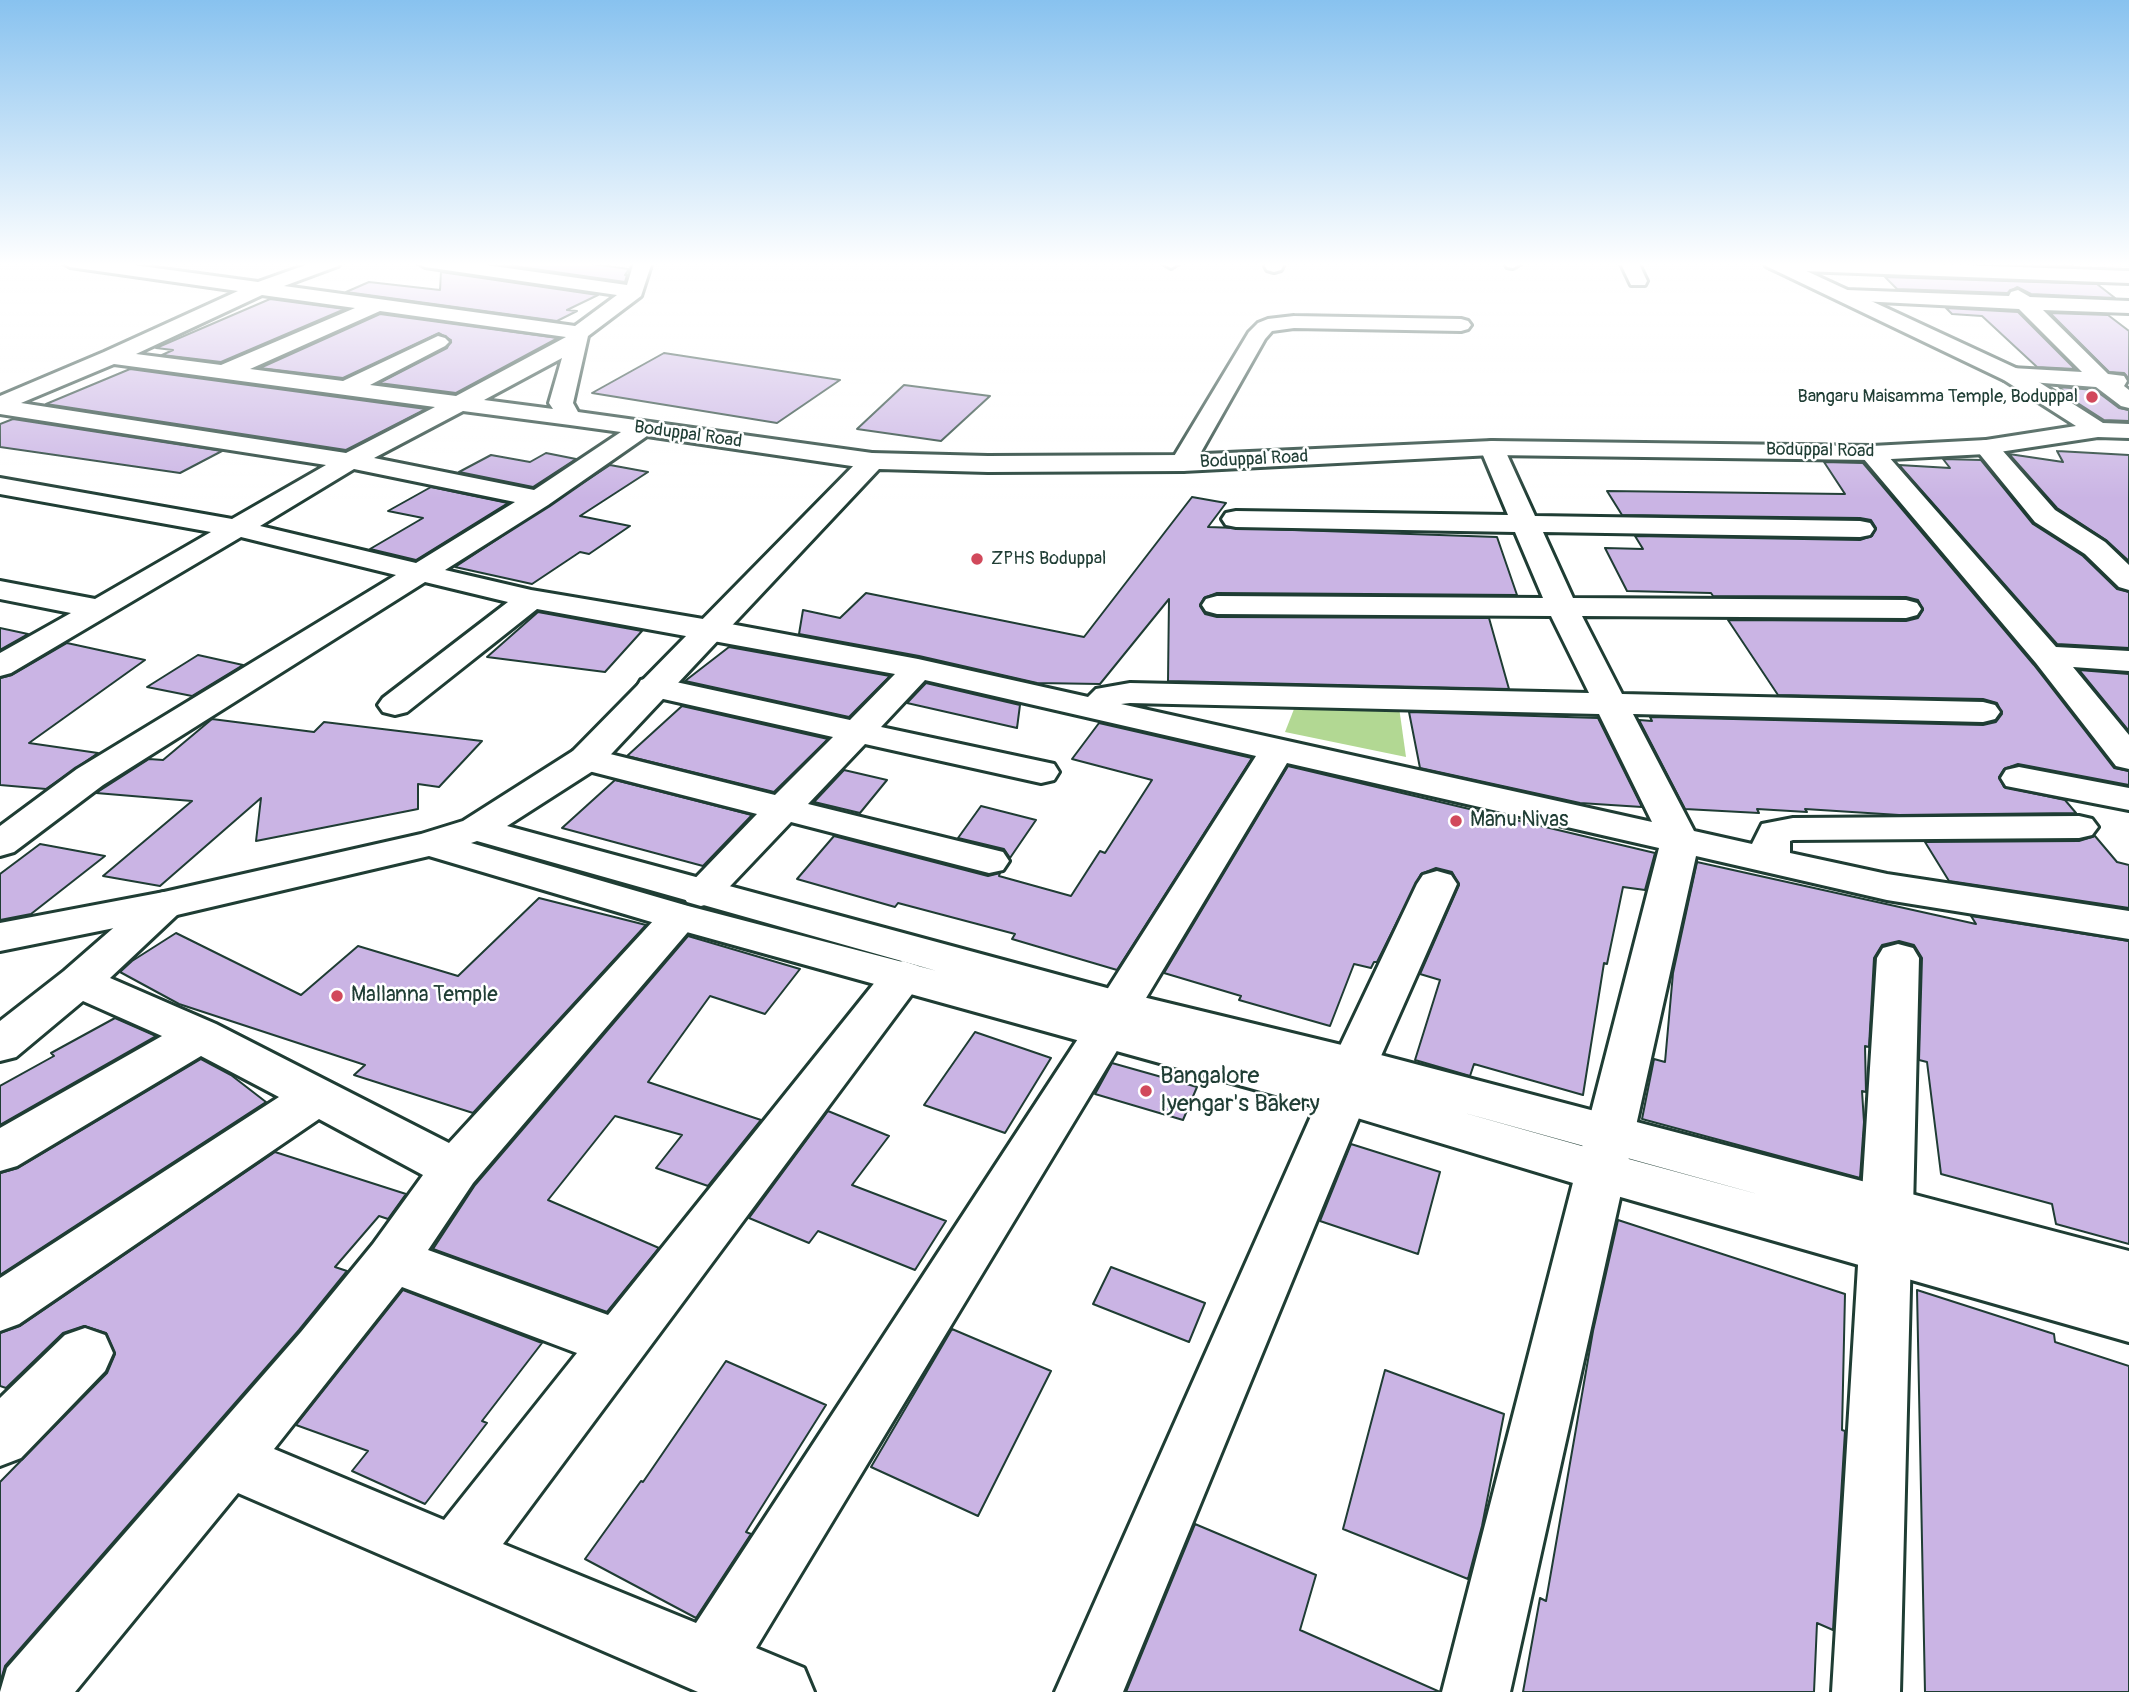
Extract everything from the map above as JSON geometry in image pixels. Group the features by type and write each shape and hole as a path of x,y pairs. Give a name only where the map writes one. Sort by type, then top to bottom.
{"street":[{"path":"0,405 147,341"},
{"path":"226,371 295,341"},
{"path":"0,666 350,461 572,341"},
{"path":"570,418 561,403 576,341"},
{"path":"1183,463 1253,341"},
{"path":"1941,341 2012,375 2098,430"},
{"path":"2064,341 2103,381 2129,401"},
{"path":"346,388 438,342"},
{"name":"Boduppal Road","path":"112,357 460,402 517,413 570,418 872,461 988,464 1183,463 1492,448 1872,453 1986,447 2098,430 2129,431"},
{"path":"2012,375 2129,382"},
{"path":"0,405 350,461 539,499"},
{"path":"0,844 90,777 539,499 642,429"},
{"path":"1986,447 2045,516 2095,548 2129,581"},
{"path":"1476,1692 1680,841 1563,609 1492,448"},
{"path":"1872,453 2047,656 2129,758"},
{"path":"0,937 164,905 430,844 476,829 586,759 872,461"},
{"path":"0,486 236,528 531,599 709,629 918,669 1887,887 2129,925"},
{"path":"1236,519 1860,529"},
{"path":"0,590 100,609"},
{"path":"395,705 531,599"},
{"path":"1217,605 1906,609"},
{"path":"2047,656 2129,661"},
{"path":"31,1692 321,1350 392,1260 454,1169 690,905 918,669"},
{"path":"653,687 1041,772"},
{"path":"1097,709 1108,696 1130,693 1983,712"},
{"path":"709,1663 1112,1020 1278,749"},
{"path":"586,759 989,861"},
{"path":"2019,778 2129,799"},
{"path":"1770,862 1771,841 1775,832 1793,829 2079,827"},
{"path":"476,829 690,905 903,976 1112,1020"},
{"path":"430,844 690,905 1112,1020 1349,1081 1886,1229 2129,1275"},
{"path":"1089,1692 1349,1081 1437,884"},
{"path":"0,1045 79,982 164,905"},
{"path":"1866,1692 1898,958"},
{"path":"455,1556 903,976"},
{"path":"79,982 200,1035 454,1169"},
{"path":"0,1152 200,1035"},
{"path":"0,1307 317,1096"},
{"path":"1886,1229 2129,1318"},
{"path":"392,1260 618,1344"},
{"path":"0,1438 85,1353"},
{"path":"229,1460 780,1692"}],"green space":[{"path":"1296,704 1399,707 1406,757 1285,732"}],"building":[{"path":"172,341 270,341 221,362 162,355 173,350 156,348"},
{"path":"320,341 422,341 343,378 260,368"},
{"path":"451,341 553,341 456,393 379,383 447,348"},
{"path":"2009,341 2047,341 2075,369 2037,367"},
{"path":"2078,341 2129,341 2129,379 2124,373 2109,372"},
{"path":"664,353 840,380 777,423 592,393"},
{"path":"130,369 426,409 346,450 46,404"},
{"path":"904,385 990,396 941,441 857,429"},
{"name":"Bangaru Maisamma Temple, Boduppal","path":"2059,387 2095,390 2119,408 2129,410 2129,421 2104,420"},
{"path":"13,419 222,451 180,473 0,447 0,424"},
{"path":"2057,451 2129,455 2129,561 2106,540 2057,508 2009,454 2063,462"},
{"path":"546,453 576,459 533,487 459,472 491,455 530,462"},
{"path":"1943,459 1981,460 2033,524 2083,556 2117,589 2129,592 2129,648 2057,644 1899,465 1950,468"},
{"path":"1824,462 1863,463 2034,665 2114,768 2129,771 2129,785 2018,764 2004,769 1999,777 2004,787 2065,800 2076,813 1899,815 1805,809 1807,812 1757,809 1759,813 1685,809 1639,720 1652,721 1650,717 1983,725 1996,722 2002,714 1997,703 1983,699 1778,695 1728,620 1906,621 1918,618 1923,610 1918,600 1906,597 1713,596 1711,593 1627,591 1605,548 1643,549 1635,536 1860,540 1872,536 1876,528 1871,520 1860,518 1622,515 1607,491 1845,494"},
{"path":"610,465 648,472 580,516 630,526 589,554 580,552 532,584 455,567"},
{"path":"431,487 508,503 416,560 370,549 423,518 388,511"},
{"path":"1192,497 1226,503 1208,527 1497,537 1517,595 1217,593 1204,598 1200,606 1205,614 1217,617 1489,618 1509,689 1168,681 1169,599 1100,684 1037,683 919,656 799,634 803,610 840,618 866,593 1084,637"},
{"path":"538,612 642,631 605,672 487,657"},
{"path":"0,628 28,634 0,650"},
{"path":"67,643 145,660 29,743 98,753 46,789 0,785 0,678 12,675"},
{"path":"729,647 890,676 849,717 685,681"},
{"path":"198,655 243,665 192,696 147,687"},
{"path":"2079,670 2129,674 2129,731"},
{"path":"926,683 1020,705 1017,728 907,703"},
{"path":"682,706 828,739 774,792 627,756"},
{"path":"1409,712 1598,718 1642,807 1580,803 1420,768"},
{"path":"212,719 314,732 324,722 482,741 439,787 418,784 418,809 256,841 261,798 160,886 103,876 192,801 96,793 149,759 163,760"},
{"path":"1099,723 1252,758 1117,970 1012,939 1015,934 898,903 895,907 797,879 834,836 988,876 1000,873 999,876 1071,896 1100,851 1105,853 1152,780 1072,759"},
{"path":"1288,766 1655,853 1645,890 1623,887 1607,964 1604,963 1583,1095 1474,1064 1470,1076 1415,1060 1440,980 1420,974 1459,885 1452,872 1436,868 1421,874 1377,962 1374,962 1371,968 1354,964 1330,1026 1239,1000 1241,996 1164,973"},
{"path":"844,770 887,780 860,813 814,802"},
{"path":"615,780 752,815 703,866 562,828"},
{"path":"981,806 1036,820 1010,858 1004,849 958,838"},
{"path":"2095,836 2117,862 2129,865 2129,908 1949,881 1925,842 2079,841"},
{"path":"40,844 105,856 31,914 0,920 0,874"},
{"path":"1697,862 1976,924 1971,916 2129,941 2129,1244 2056,1224 2052,1204 1941,1174 1927,1062 1919,1060 1922,958 1914,945 1899,941 1882,945 1874,958 1869,1047 1865,1046 1866,1092 1862,1091 1864,1122 1860,1178 1642,1119 1654,1059 1665,1062 1673,973"},
{"path":"539,898 646,925 473,1113 354,1075 365,1065 179,1004 120,972 132,961 176,933 301,995 358,946 458,976"},
{"path":"688,936 800,969 765,1014 710,996 648,1082 761,1120 708,1186 656,1168 682,1135 615,1116 548,1200 659,1248 607,1312 433,1249 475,1185"},
{"path":"115,1018 156,1036 0,1125 0,1086 54,1056 51,1053"},
{"path":"975,1032 1051,1058 1005,1133 924,1105"},
{"path":"201,1059 231,1075 266,1102 0,1275 0,1173 18,1168"},
{"name":"Bangalore Iyengar's Bakery","path":"1112,1063 1197,1087 1183,1120 1095,1094"},
{"path":"828,1111 889,1136 852,1185 946,1221 915,1270 818,1231 809,1243 749,1218"},
{"path":"1351,1144 1440,1172 1418,1254 1320,1221"},
{"path":"275,1152 406,1194 388,1219 379,1216 335,1267 347,1271 299,1330 5,1666 0,1683 0,1482 107,1373 115,1354 106,1333 84,1326 63,1333 6,1388 0,1386 0,1333 20,1326"},
{"path":"1618,1220 1845,1294 1842,1430 1845,1431 1833,1630 1817,1623 1814,1692 1523,1692 1540,1598 1546,1601 1593,1331"},
{"path":"1111,1267 1205,1303 1189,1342 1093,1304"},
{"path":"403,1290 542,1343 482,1421 487,1423 425,1504 352,1471 368,1451 296,1425"},
{"path":"1917,1290 2054,1334 2055,1342 2129,1366 2129,1692 1925,1692"},
{"path":"952,1329 1051,1371 978,1516 871,1467"},
{"path":"726,1361 826,1405 746,1532 751,1534 696,1618 585,1559 641,1481 643,1482"},
{"path":"1385,1370 1504,1414 1482,1526 1468,1579 1343,1529"},
{"path":"1195,1524 1316,1575 1300,1630 1440,1692 1126,1692"}],"place":[{"name":"Bangaru Maisamma Temple, Boduppal","path":"2092,397"},
{"name":"ZPHS Boduppal","path":"977,559"},
{"name":"Manu Nivas","path":"1456,821"},
{"name":"Mallanna Temple","path":"337,996"},
{"name":"Bangalore Iyengar's Bakery","path":"1146,1091"}]}
